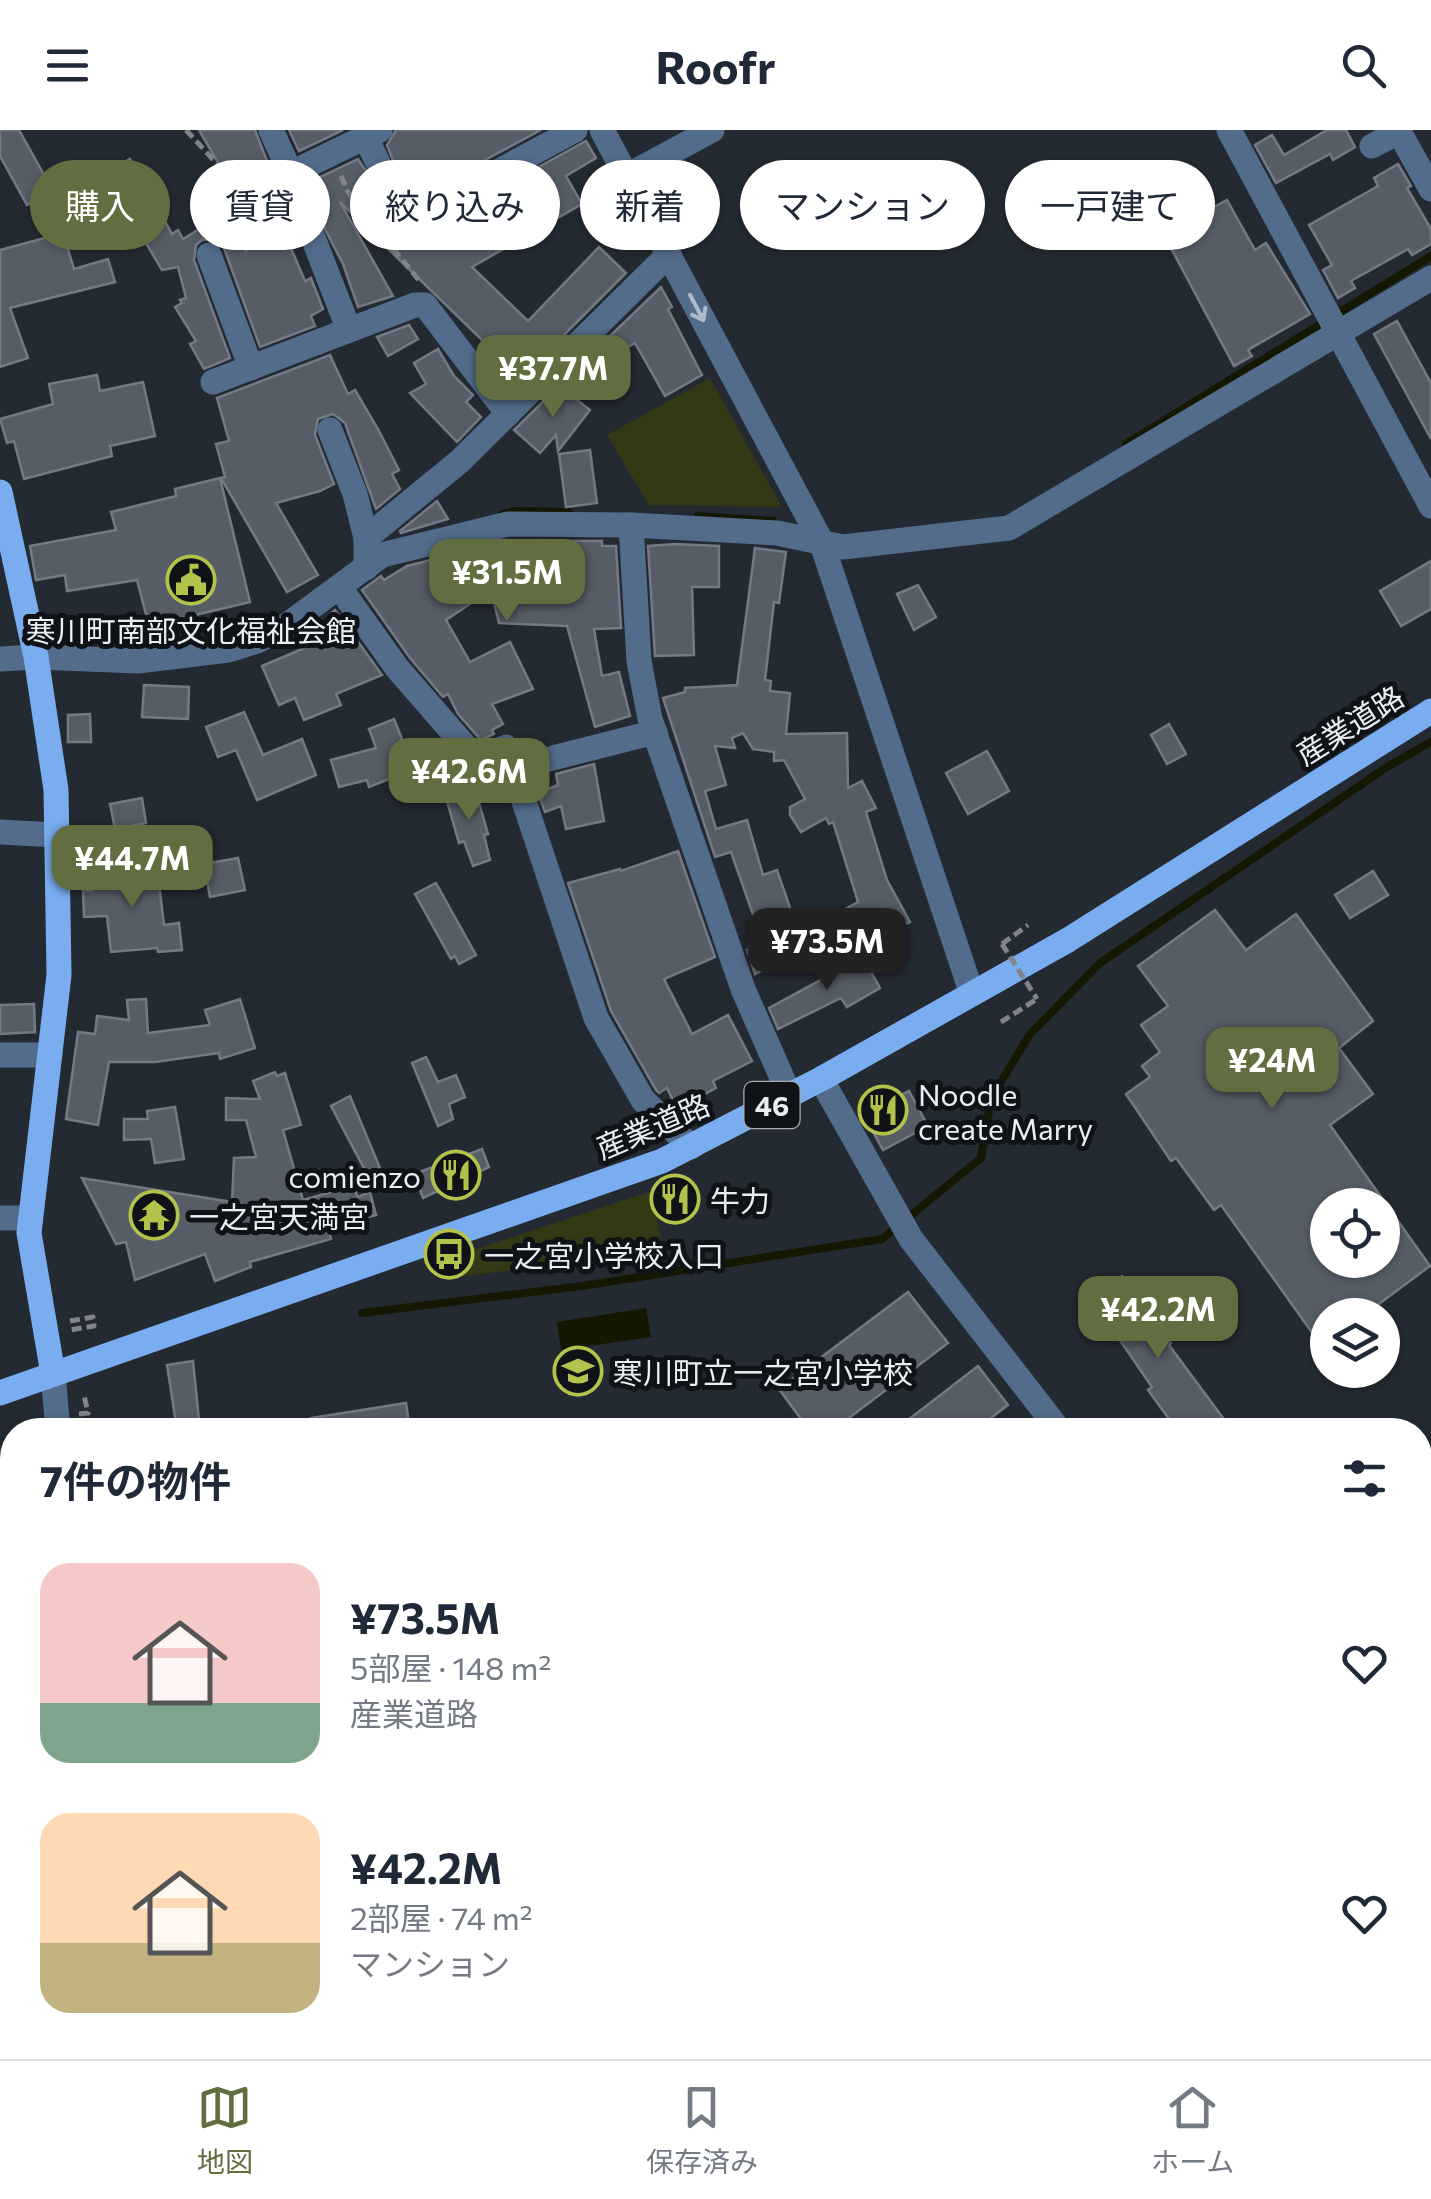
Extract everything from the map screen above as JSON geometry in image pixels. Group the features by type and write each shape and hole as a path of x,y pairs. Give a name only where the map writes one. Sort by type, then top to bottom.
{"main road":[{"path":"0,492 36,657 56,790 59,975 29,1233 52,1374"},
{"name":"産業道路","path":"0,1393 662,1161 821,1080 1068,940 1431,711"}],"street":[{"path":"270,130 285,160"},
{"path":"519,160 575,130"},
{"path":"602,130 618,160"},
{"path":"656,160 712,130"},
{"path":"1229,130 1431,506"},
{"path":"1372,146 1399,131 1431,189"},
{"path":"322,160 373,134 377,160"},
{"path":"318,250 349,330"},
{"path":"666,250 822,541 972,994"},
{"path":"0,659 138,661 228,650 283,628 340,588 367,551 668,254"},
{"path":"208,255 251,368"},
{"path":"367,551 382,556 508,524 777,533 844,548 1009,528 1333,323 1431,278"},
{"path":"213,382 415,305 425,305 508,414"},
{"path":"330,430 355,494 367,551"},
{"path":"631,526 639,661 655,732 744,989 790,1096"},
{"path":"340,588 397,668 476,759 506,748 596,1018 643,1100 690,1147"},
{"path":"513,768 655,732"},
{"path":"0,832 57,835"},
{"path":"0,1055 50,1055"},
{"path":"821,1080 910,1239 1050,1418"},
{"path":"0,1218 30,1218"},
{"path":"52,1374 57,1418"}],"path":[{"path":"186,130 214,160"},
{"path":"331,156 348,192 424,286 425,305"},
{"path":"1001,1022 1037,1000 1002,944 1028,925"},
{"path":"70,1321 93,1317 94,1326 70,1330"}],"green space":[{"path":"710,378 782,507 649,505 607,435"},
{"path":"652,1191 663,1250 458,1277 452,1257"}],"shaded area":[{"path":"646,1308 651,1337 561,1350 557,1322"}],"building":[{"path":"0,130 19,130 36,160 30,160 30,203 27,205 0,156"},
{"path":"199,130 255,130 267,160 216,160"},
{"path":"289,130 343,130 299,151"},
{"path":"396,130 541,130 485,160 393,160 387,145"},
{"path":"1327,130 1346,130 1355,147 1333,160 1330,154 1276,183 1255,145 1272,135 1284,155"},
{"path":"586,141 596,158 580,160 580,168 566,176 580,205 560,217 560,160 551,160"},
{"path":"350,163 350,212 340,202 350,220 350,250 367,250 393,296 358,307 330,239 330,172"},
{"path":"1398,164 1431,229 1431,244 1412,255 1408,249 1351,281 1355,288 1338,298 1323,270 1332,265 1309,225 1378,186 1374,178"},
{"path":"1227,200 1255,250 1266,243 1310,314 1248,350 1252,356 1234,366 1172,250 1215,250 1215,206"},
{"path":"170,230 172,234 178,230 183,239 190,235 190,250 195,250 194,260 230,358 204,369 190,344 196,341 175,307 186,298 178,267 162,270 150,250 170,250"},
{"path":"30,242 30,250 68,250 74,269 108,259 115,282 10,308 28,358 0,367 0,250"},
{"path":"225,250 292,250 305,281 311,278 323,309 311,316 315,326 260,347"},
{"path":"389,250 502,250 472,267 528,321 596,250 602,250 626,273 521,378"},
{"path":"661,287 702,375 665,396 635,343 591,368 586,359"},
{"path":"1397,321 1431,383 1431,439 1374,334"},
{"path":"409,325 418,339 388,356 377,337"},
{"path":"438,349 454,376 473,395 466,402 481,417 457,442 410,393 426,384 414,363"},
{"path":"330,355 348,394 355,390 378,429 399,470 392,474 400,489 376,509 345,423 333,414 318,419 315,435 334,484 276,503 318,575 287,592 221,478 225,477 216,444 229,441 217,398"},
{"path":"97,375 100,391 143,382 155,436 110,446 112,456 24,479 14,441 7,443 0,419 53,404 49,384"},
{"path":"559,386 590,410 558,451 556,435 540,453 514,430"},
{"path":"590,450 597,503 566,507 559,454"},
{"path":"220,478 250,602 149,626 137,580 67,591 65,575 36,580 30,546 116,530 111,512 176,496 175,489"},
{"path":"437,501 448,519 401,533 400,531"},
{"path":"570,541 602,541 602,546 616,546 621,628 594,629 602,676 619,672 630,716 595,727 567,626 499,623 491,590 446,620 470,662 510,642 533,689 492,704 503,724 481,740 458,714 448,694 443,697 410,658 362,590 381,576 384,580 407,566 455,554 470,579 513,569 513,554 539,555 540,543 571,544"},
{"path":"648,546 719,546 719,587 692,587 694,655 655,656"},
{"path":"755,548 786,552 779,603 774,602 765,680 771,681 770,691 790,693 786,734 847,733 848,788 862,781 876,808 866,812 887,880 910,922 883,936 875,919 755,974 747,950 763,943 731,852 715,857 663,698 685,692 685,688 737,685","holes":["743,733 753,749 774,752 774,761 784,760 805,799 790,807 790,815 801,832 826,818 829,824 833,822 858,902 799,934 777,870 763,875 747,820 716,829 705,791 726,785 715,746 735,748 732,738"]},
{"path":"1431,561 1431,609 1401,626 1380,591"},
{"path":"918,585 936,617 914,630 897,594"},
{"path":"335,610 382,675 336,694 341,705 304,720 295,698 279,705 262,666 314,644 310,635 334,625 330,614"},
{"path":"144,685 189,687 188,719 142,717"},
{"path":"244,712 263,755 302,739 316,775 257,800 236,750 218,757 206,727"},
{"path":"90,714 91,742 68,742 68,715"},
{"path":"394,719 414,769 369,787 367,780 339,787 331,760 376,748 369,729"},
{"path":"1169,724 1186,754 1167,764 1151,735"},
{"path":"987,751 1009,791 968,814 946,773"},
{"path":"594,764 604,821 566,829 561,806 545,812 538,793 558,785 556,774"},
{"path":"474,785 488,834 484,835 490,860 473,866 464,841 459,843 445,794"},
{"path":"142,798 146,823 115,829 110,804"},
{"path":"678,851 715,957 664,979 692,1034 728,1015 752,1061 713,1081 716,1088 677,1109 667,1088 659,1093 656,1090 611,1011 568,883 621,871"},
{"path":"238,858 245,890 210,897 204,864"},
{"path":"157,867 164,925 179,923 182,950 111,952 107,916 84,917 83,891 92,891 92,870"},
{"path":"1373,871 1388,895 1350,918 1335,895"},
{"path":"436,883 476,955 459,964 455,956 451,959 415,894"},
{"path":"1215,910 1246,950 1296,914 1373,1021 1339,1048 1373,1094 1330,1125 1375,1188 1310,1188 1310,1278 1400,1278 1400,1224 1430,1266 1387,1298 1310,1298 1310,1330 1221,1205 1214,1210 1176,1158 1171,1161 1126,1094 1150,1077 1142,1066 1160,1052 1141,1025 1168,1006 1138,966"},
{"path":"863,957 880,988 847,1007 841,998 778,1029 769,1008"},
{"path":"146,999 148,1033 210,1025 205,1010 240,999 255,1048 220,1059 219,1053 155,1062 109,1062 98,1125 66,1119 78,1032 95,1034 97,1016 129,1020 127,1000"},
{"path":"34,1004 35,1032 0,1034 0,1005"},
{"path":"426,1057 438,1082 456,1075 465,1097 449,1104 453,1119 438,1126 412,1063"},
{"path":"275,1072 277,1076 285,1073 301,1125 283,1130 303,1200 353,1186 358,1197 370,1192 376,1215 328,1227 331,1239 250,1262 251,1267 215,1281 205,1254 135,1280 126,1242 116,1244 82,1178 232,1202 234,1158 256,1157 246,1120 226,1120 226,1098 260,1099 253,1081"},
{"path":"909,1091 928,1126 883,1150 864,1115"},
{"path":"350,1096 380,1168 367,1174 331,1106"},
{"path":"175,1107 184,1159 155,1163 151,1139 124,1140 124,1119 148,1119 147,1111"},
{"path":"482,1149 489,1167 423,1198 414,1174"},
{"path":"1122,1276 1223,1418 1168,1418 1148,1390 1152,1387 1093,1301"},
{"path":"908,1292 948,1343 849,1418 800,1418 779,1389"},
{"path":"193,1361 199,1418 175,1418 167,1365"},
{"path":"978,1366 1008,1405 991,1418 911,1418"},
{"path":"406,1403 408,1418 311,1418"}],"waterway":[{"path":"1126,444 1431,256"},
{"path":"503,514 569,512"},
{"path":"698,516 773,521"},
{"path":"362,1313 582,1286 882,1239 981,1158 991,1098 1030,1034 1100,963 1387,767 1431,742"}],"place":[{"name":"寒川町南部文化福祉会館","path":"191,580"},
{"name":"Noodle create Marry","path":"883,1110"},
{"name":"comienzo","path":"456,1175"},
{"name":"牛力","path":"675,1199"},
{"name":"一之宮天満宮","path":"154,1215"},
{"name":"一之宮小学校入口","path":"449,1254"},
{"name":"寒川町立一之宮小学校","path":"578,1371"}]}
